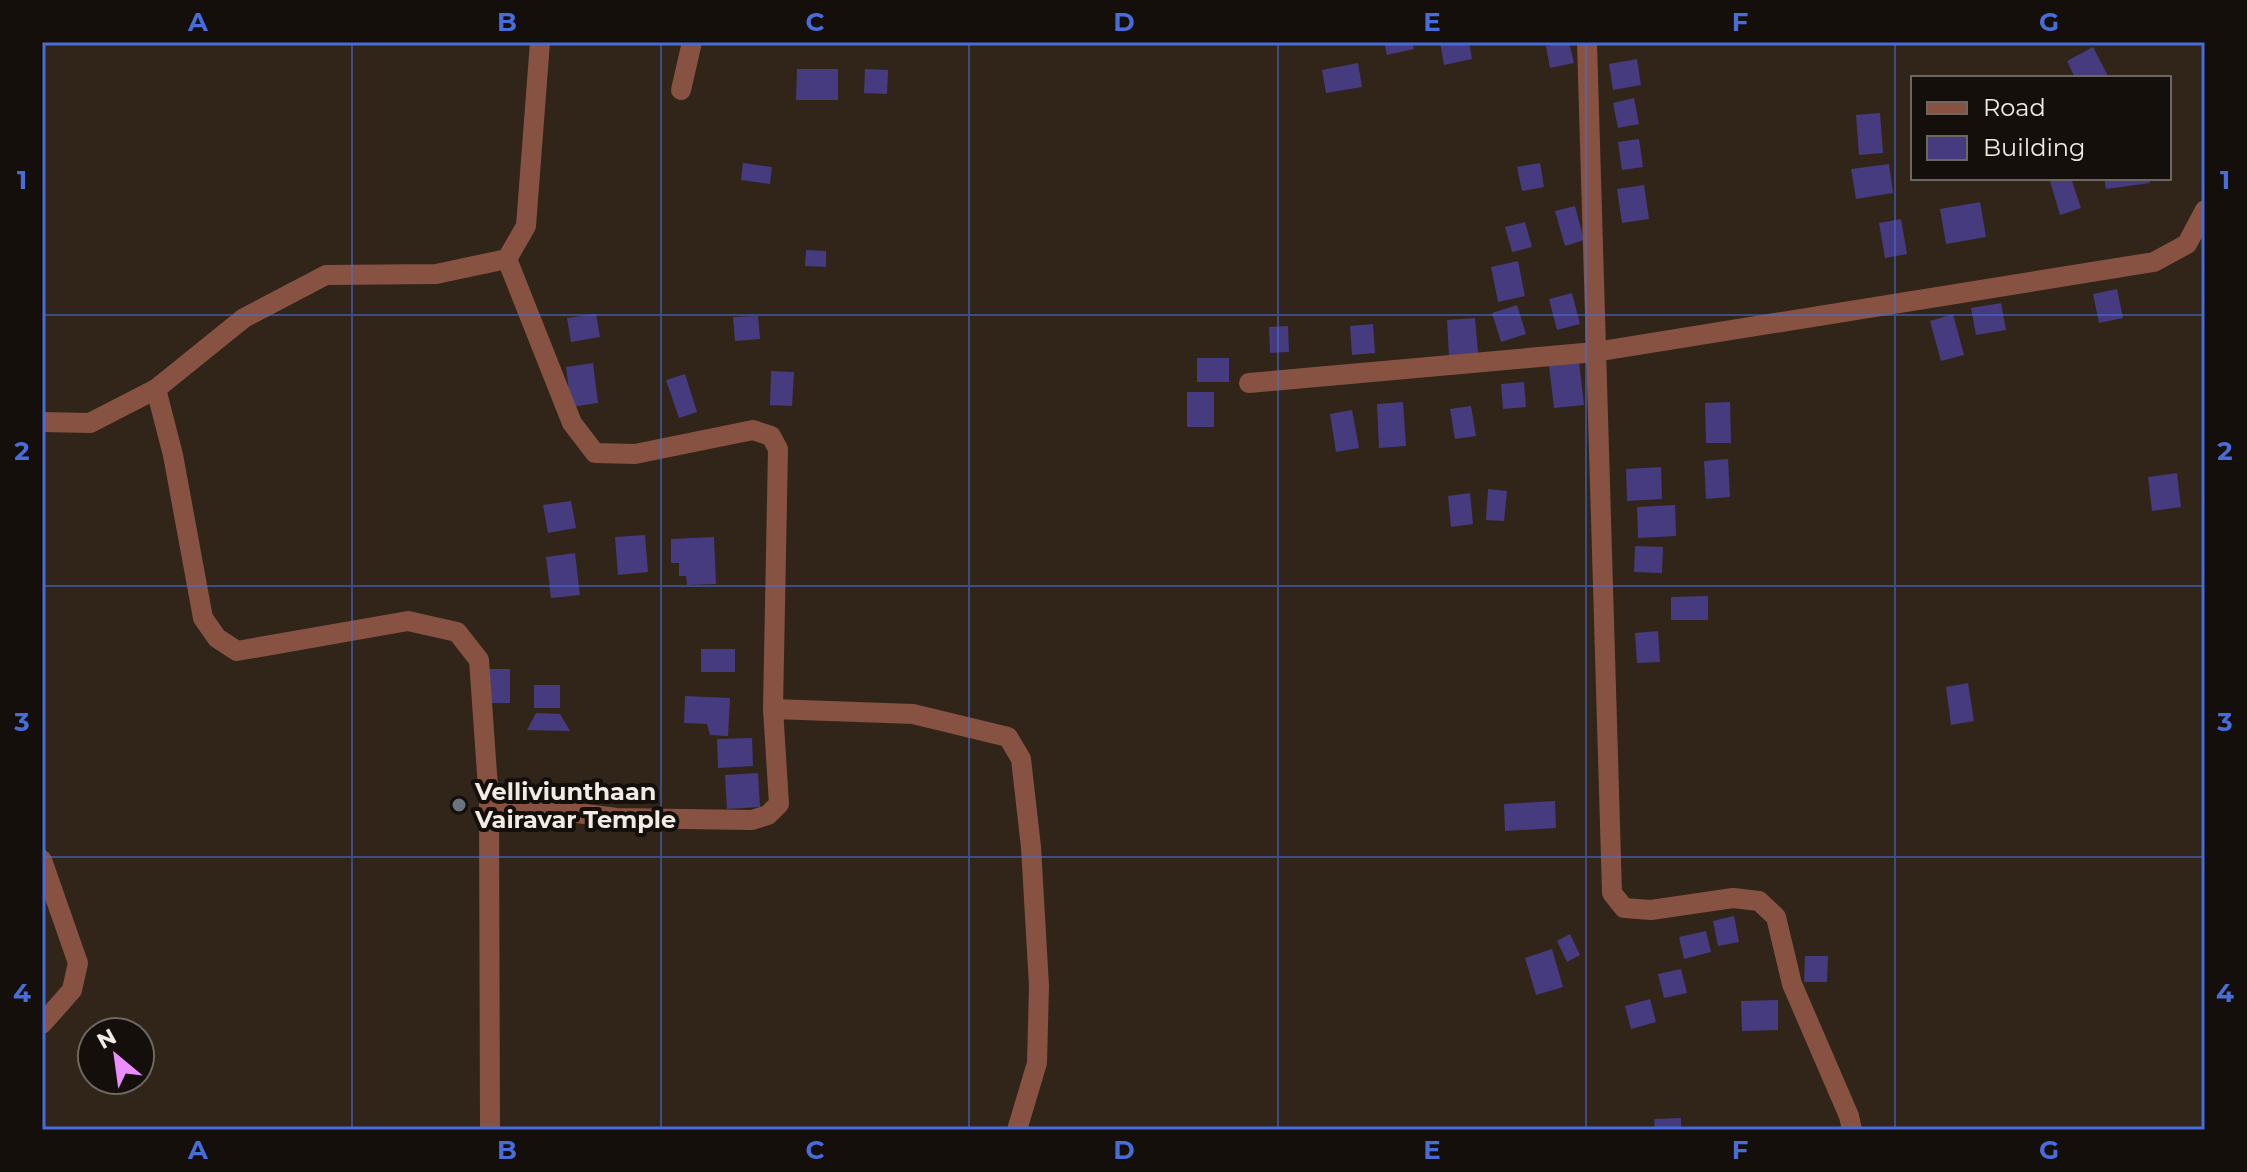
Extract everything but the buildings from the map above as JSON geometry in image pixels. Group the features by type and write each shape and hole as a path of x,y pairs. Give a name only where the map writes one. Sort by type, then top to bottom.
{"street":[{"path":"42,422 90,423 156,389 244,318 326,275 436,274 507,259 526,226 540,42"},
{"path":"681,90 692,42"},
{"path":"1587,42 1612,893 1624,908 1651,910 1733,898 1759,901 1776,917 1792,984 1849,1116 1852,1130"},
{"path":"1249,383 1595,352 2154,262 2187,244 2205,210"},
{"path":"489,802 617,818 752,820 768,815 779,804 773,709 778,449 771,436 753,430 635,454 595,453 572,423 507,259"},
{"path":"156,389 173,455 203,618 217,638 237,651 408,621 457,632 479,660 489,802 490,1130"},
{"path":"773,709 913,714 1008,737 1021,759 1031,847 1039,986 1037,1063 1017,1130"},
{"path":"42,860 78,963 72,990 42,1024"}],"place":[{"name":"Velliviunthaan Vairavar Temple","path":"459,805"}]}
